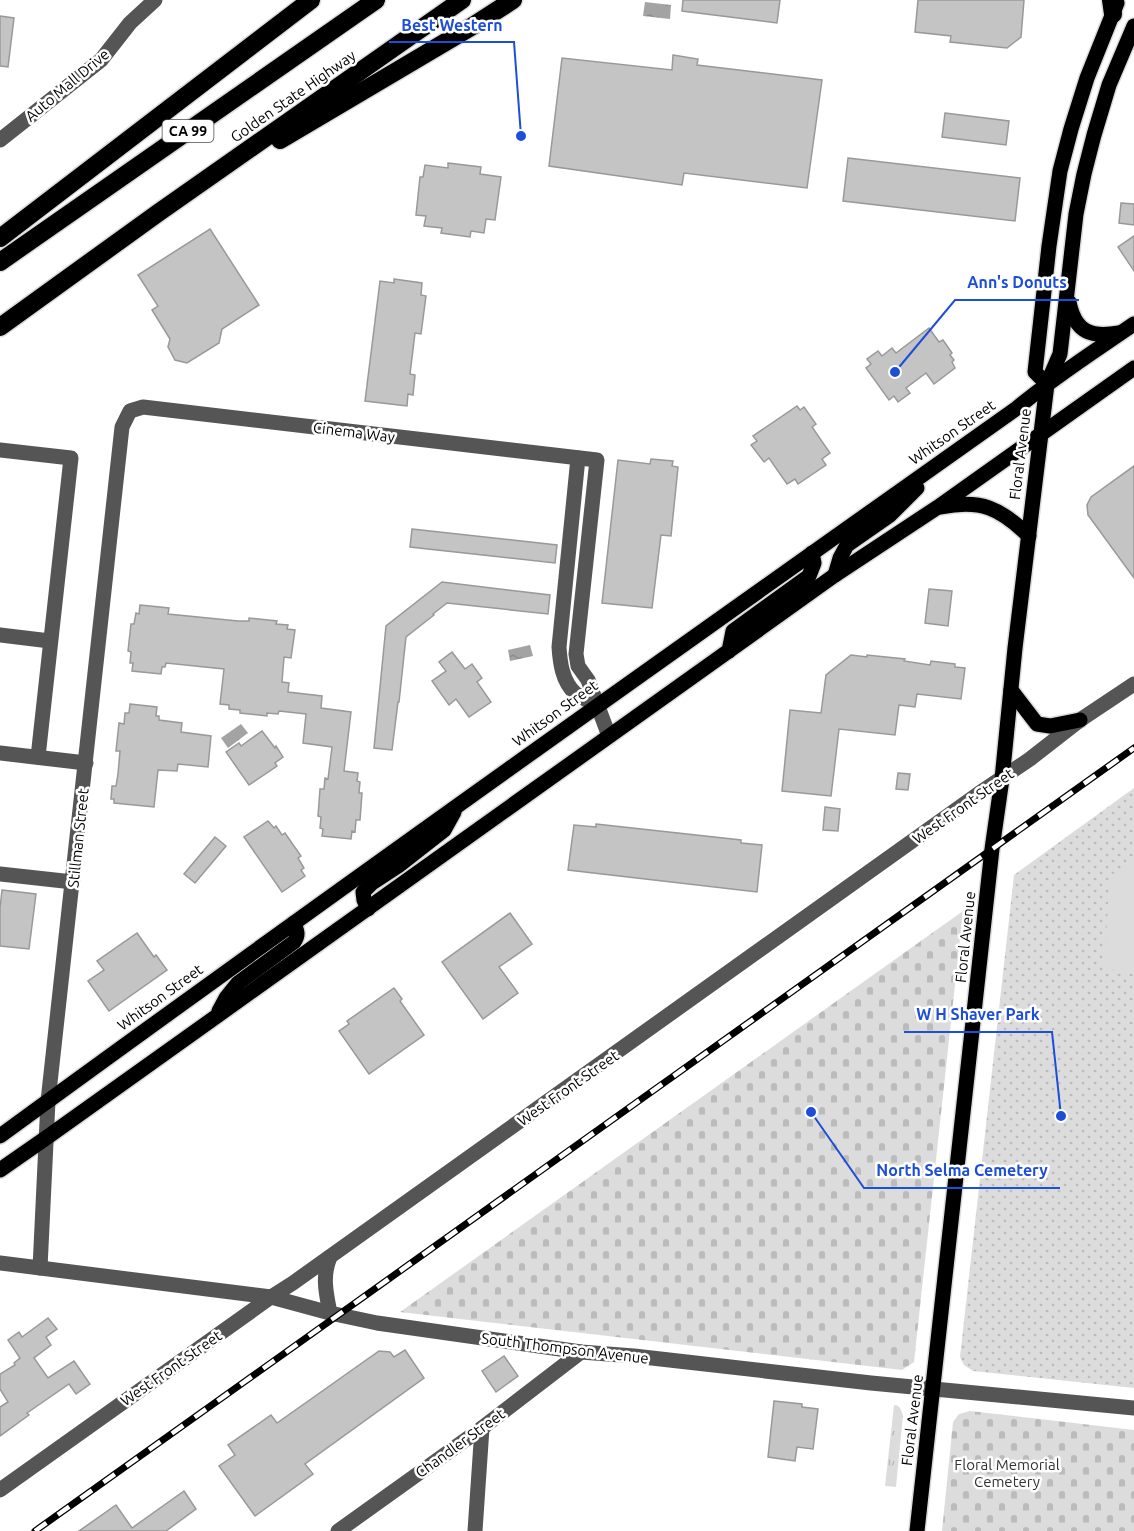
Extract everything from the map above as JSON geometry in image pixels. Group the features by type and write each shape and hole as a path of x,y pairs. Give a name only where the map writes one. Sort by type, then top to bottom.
{"highway":[{"path":"0,238 311,0"},
{"name":"Golden State Highway","path":"0,262 376,0"},
{"name":"Golden State Highway","path":"0,327 462,0"},
{"path":"158,213 513,0"}],"main road":[{"path":"1047,384 1035,372 1060,171 1084,88 1114,5"},
{"name":"Floral Avenue","path":"917,1531 992,849 1047,384 1060,354 1076,214 1084,174 1109,85 1134,26"},
{"path":"1067,295 1072,315 1076,323 1084,330 1101,334 1128,328"},
{"name":"Whitson Street","path":"0,1136 597,705 1128,328"},
{"path":"0,1170 835,575 938,507 1134,368"},
{"path":"835,575 847,544 890,514 918,487 920,477"},
{"path":"938,507 966,504 990,508 1011,518 1029,536"},
{"path":"729,651 733,631 809,576 814,564 812,553"},
{"path":"1011,690 1037,724 1050,726 1080,720"},
{"path":"368,909 363,892 444,830 457,806"},
{"path":"216,1017 226,998 238,983 294,942 298,937 294,923"}],"street":[{"name":"Auto Mall Drive","path":"0,140 101,60 130,24 155,0"},
{"name":"Cinema Way","path":"130,411 143,407 578,458 559,647 562,670 567,681 575,693 597,705"},
{"name":"Stillman Street","path":"40,1268 48,1101 122,427 130,411"},
{"path":"0,450 71,458 38,757"},
{"path":"0,635 50,641"},
{"name":"West Front Street","path":"0,1490 1002,779 1080,720 1134,684"},
{"path":"597,705 609,736"},
{"path":"0,753 86,762"},
{"path":"0,874 73,882"},
{"path":"330,1257 325,1268 325,1286 330,1313"},
{"name":"South Thompson Avenue","path":"0,1263 271,1297 377,1323 581,1352 1134,1408"},
{"name":"Chandler Street","path":"338,1531 482,1428 581,1352"},
{"path":"475,1531 482,1428"}],"green space":[{"path":"1134,788 1134,1388 973,1371 964,1365 960,1357 1014,875"},
{"path":"1134,858 1134,972 1104,969 1110,876"},
{"path":"963,911 914,1362 902,1370 400,1312"},
{"path":"894,1405 899,1407 903,1415 896,1487 885,1486"},
{"name":"Floral Memorial Cemetery","path":"970,1411 1134,1430 1134,1531 942,1531 953,1422 959,1414"}],"water":[{"path":"645,2 671,5 670,19 643,16"},
{"path":"530,645 533,656 510,661 508,650"},
{"path":"241,724 248,733 228,748 221,738"}],"building":[{"path":"683,0 780,0 777,23 682,11"},
{"path":"918,0 1024,0 1021,37 1007,48 950,42 951,36 915,32"},
{"path":"0,16 14,18 8,67 0,66"},
{"path":"673,55 698,59 697,65 822,80 807,188 684,173 682,185 549,166 562,58 672,70"},
{"path":"945,113 1009,121 1006,145 942,137"},
{"path":"848,158 1020,178 1015,221 843,201"},
{"path":"448,163 481,167 480,174 501,177 495,220 486,219 484,233 471,231 470,237 441,233 442,228 424,226 426,216 416,215 420,177 423,177 425,165 448,168"},
{"path":"1121,203 1134,204 1134,225 1119,223"},
{"path":"210,229 259,305 222,329 219,343 187,363 175,360 168,347 170,339 152,310 158,306 138,275"},
{"path":"1134,236 1134,271 1118,247"},
{"path":"394,279 422,283 421,295 426,296 421,334 415,333 410,374 415,375 413,395 408,394 407,406 365,401 380,281 394,283"},
{"path":"929,328 939,342 943,340 952,353 950,355 954,360 952,362 955,368 934,384 926,373 906,388 910,393 898,402 894,396 889,400 866,368 871,364 867,359 878,351 882,356 892,348 896,353"},
{"path":"797,406 800,410 804,407 816,424 812,427 830,453 822,459 826,465 798,484 795,479 787,484 769,458 764,462 751,445 757,441 753,436"},
{"path":"651,459 673,461 672,466 678,467 671,536 661,535 652,608 602,603 618,460 650,464"},
{"path":"1134,466 1134,578 1088,515 1087,505 1091,497"},
{"path":"412,529 557,545 555,563 410,547"},
{"path":"442,582 550,595 548,614 447,603 406,637 392,750 374,748 386,626"},
{"path":"929,589 952,591 948,626 925,623"},
{"path":"140,605 169,608 168,614 238,621 249,621 249,618 277,621 276,624 288,625 287,629 295,630 291,658 284,657 282,682 289,683 288,692 322,696 321,708 351,712 344,771 358,773 359,793 362,793 360,820 356,820 355,832 352,831 351,839 322,836 321,817 318,816 320,789 324,789 325,778 328,779 332,747 303,743 306,714 279,711 278,714 267,713 267,716 240,713 240,710 229,709 229,705 220,704 224,669 166,663 165,667 162,667 161,674 132,671 131,652 128,651 131,624 134,624 136,613 139,614"},
{"path":"452,652 465,669 472,664 482,678 477,682 491,702 469,717 456,699 449,705 432,681 446,671 439,662"},
{"path":"851,655 905,659 904,661 930,665 931,661 955,664 955,667 965,668 961,699 917,694 915,707 899,705 895,735 839,729 831,796 782,791 790,710 821,713 826,675"},
{"path":"130,704 157,707 156,716 159,716 159,720 182,723 181,732 211,736 208,767 178,764 177,771 158,770 154,807 114,803 114,799 111,799 112,786 116,786 118,774 120,751 116,751 119,723 124,724 125,713 129,713"},
{"path":"262,731 283,757 275,763 277,766 249,785 226,752 239,743 241,746"},
{"path":"898,773 910,774 908,790 896,789"},
{"path":"825,807 840,809 838,831 823,830"},
{"path":"268,821 274,828 276,826 282,835 285,833 301,856 298,858 304,868 301,870 305,876 282,892 244,837"},
{"path":"596,824 741,840 741,843 762,845 757,892 568,870 574,825 596,827"},
{"path":"215,837 226,846 195,883 184,874"},
{"path":"2,890 36,894 29,949 0,946"},
{"path":"510,913 532,944 499,967 518,993 483,1019 442,962"},
{"path":"137,933 154,957 156,955 167,970 109,1011 88,981 104,970 97,961"},
{"path":"394,988 402,999 400,1001 424,1035 369,1074 339,1031 349,1024 347,1021"},
{"path":"48,1318 57,1329 46,1337 51,1345 34,1358 48,1378 74,1361 90,1384 76,1394 69,1384 27,1413 29,1415 0,1436 0,1407 8,1402 0,1389 0,1374 15,1365 14,1363 20,1358 8,1340 19,1332 22,1337"},
{"path":"405,1350 424,1378 305,1464 313,1474 255,1516 219,1466 235,1455 228,1445 271,1415 277,1423 379,1351 390,1352 394,1357"},
{"path":"504,1356 518,1376 496,1392 482,1371"},
{"path":"774,1401 802,1404 802,1407 818,1409 813,1449 797,1447 795,1461 768,1457"},
{"path":"184,1491 196,1509 166,1531 79,1531 116,1505 132,1528"}],"railway":[{"path":"35,1531 1134,748"}],"place":[{"name":"Best Western","path":"521,136"},
{"name":"Ann's Donuts","path":"895,372"},
{"name":"North Selma Cemetery","path":"811,1112"},
{"name":"W H Shaver Park","path":"1061,1116"}]}
